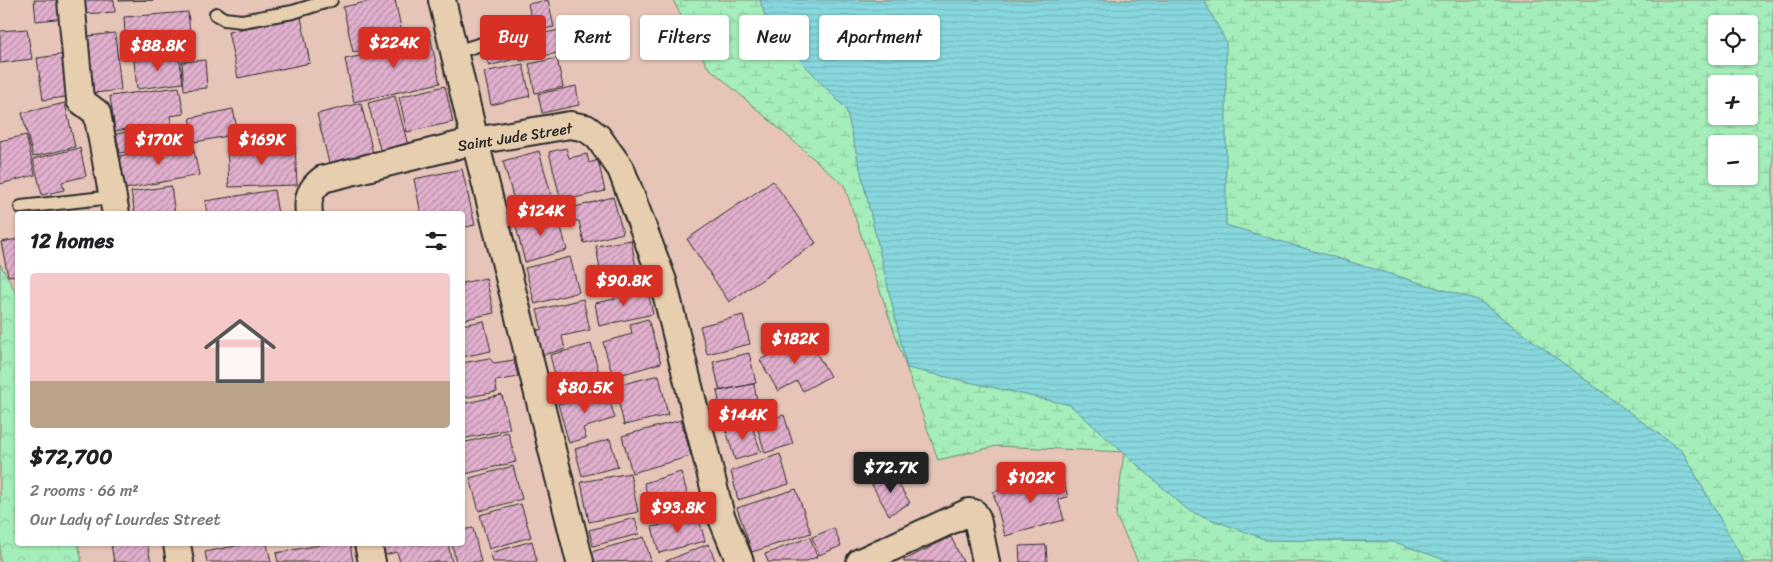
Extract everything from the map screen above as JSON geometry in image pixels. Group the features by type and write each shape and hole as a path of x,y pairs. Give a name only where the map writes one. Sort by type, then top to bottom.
{"street":[{"path":"71,0 80,100 97,113 114,206"},
{"path":"442,0 475,141 580,562"},
{"name":"Saint Jude Street","path":"308,211 307,202 310,193 313,187 323,179 475,141 570,125 586,128 598,137 621,169 663,281 721,516 740,562"},
{"path":"860,562 966,512 974,513 986,562"},
{"path":"177,546 180,562"},
{"path":"368,546 372,562"}],"lane":[{"path":"216,14 224,20 242,21 293,12 331,0"},
{"path":"455,52 480,45"},
{"path":"21,207 114,206"}],"green space":[{"path":"673,0 1773,0 1773,562 1138,562 1116,516 1124,452 997,446 938,460 844,185 707,66 704,60 729,60 729,15 681,15"},
{"path":"0,264 15,290 15,546 78,546 82,562 0,562"}],"water":[{"path":"760,0 1204,0 1226,42 1226,225 1478,300 1683,452 1744,562 1451,562 1394,542 1267,540 1189,511 1070,405 907,368 846,109 800,60 809,60 809,15 765,15"}],"building":[{"path":"34,0 65,0 66,18 36,21"},
{"path":"80,0 114,0 115,12 81,14"},
{"path":"119,0 154,0 119,1"},
{"path":"375,0 395,0 404,42 353,52 343,7"},
{"path":"548,0 554,27 546,29 546,15 530,15 528,4"},
{"path":"188,12 191,43 126,49 124,17"},
{"path":"301,17 310,63 238,78 228,32"},
{"path":"27,29 32,59 0,63 0,31"},
{"path":"429,30 440,83 354,102 345,59 410,45 407,34"},
{"path":"556,31 556,53 546,55 546,33"},
{"path":"115,33 121,90 85,94 79,37"},
{"path":"67,54 73,96 43,100 37,58"},
{"path":"179,55 183,83 137,89 134,61"},
{"path":"556,58 563,87 535,93 529,64"},
{"path":"205,60 207,88 184,90 182,62"},
{"path":"487,60 511,60 489,66"},
{"path":"523,64 530,96 491,105 484,72"},
{"path":"445,86 453,122 407,132 399,97"},
{"path":"576,86 579,105 542,113 538,94"},
{"path":"179,87 184,114 170,116 173,132 135,137 134,128 115,131 110,96"},
{"path":"395,96 408,145 381,153 368,103"},
{"path":"65,103 75,147 33,157 22,113"},
{"path":"361,103 373,153 329,163 317,114"},
{"path":"233,109 238,134 195,142 190,118"},
{"path":"131,131 135,150 120,153 116,134"},
{"path":"26,135 35,175 0,184 0,141"},
{"path":"192,142 199,175 125,189 119,156"},
{"path":"295,146 297,185 229,187 227,148"},
{"path":"80,148 86,176 62,182 64,190 42,195 33,159"},
{"path":"566,148 569,158 587,154 589,163 598,160 605,191 561,201 549,152"},
{"path":"539,151 553,201 517,211 503,161"},
{"path":"462,169 475,225 465,227 465,211 420,211 414,179"},
{"path":"773,181 816,243 729,302 687,239"},
{"path":"171,186 175,211 134,211 131,192"},
{"path":"274,190 278,211 207,211 205,201"},
{"path":"613,197 623,233 584,243 579,221 567,221 564,210"},
{"path":"557,212 567,250 525,262 515,223"},
{"path":"15,240 15,275 8,276 1,242"},
{"path":"631,240 638,279 603,286 596,246"},
{"path":"570,257 579,292 535,304 525,268"},
{"path":"486,278 494,313 465,319 465,282"},
{"path":"634,289 637,294 648,292 653,314 599,326 595,303 615,299 613,293"},
{"path":"583,299 590,330 562,336 565,349 539,356 533,331 542,329 537,310"},
{"path":"743,315 750,344 707,354 700,326"},
{"path":"648,319 661,363 613,377 603,342 632,334 630,324"},
{"path":"484,321 491,351 465,356 465,324"},
{"path":"805,334 830,376 803,391 797,381 778,391 760,360"},
{"path":"591,344 601,380 559,391 550,355"},
{"path":"749,353 756,383 720,391 713,362"},
{"path":"489,358 494,363 514,360 518,377 495,381 497,392 465,397 465,362"},
{"path":"659,375 668,415 624,425 615,386"},
{"path":"754,384 759,412 722,420 717,391"},
{"path":"606,389 615,418 583,428 586,438 569,443 558,404"},
{"path":"502,395 510,429 465,438 465,403"},
{"path":"784,415 793,444 765,453 756,423"},
{"path":"681,420 691,456 632,473 622,436"},
{"path":"751,423 761,452 735,460 726,430"},
{"path":"508,432 516,462 465,474 465,442"},
{"path":"610,439 618,467 582,476 575,449"},
{"path":"780,454 789,484 738,500 731,471"},
{"path":"513,466 522,499 479,511 470,478"},
{"path":"681,472 690,503 653,514 644,483"},
{"path":"630,473 638,512 589,522 581,482"},
{"path":"892,473 910,503 889,515 872,485"},
{"path":"1061,473 1068,497 1058,499 1064,520 1005,536 993,492"},
{"path":"796,489 811,533 752,552 737,508"},
{"path":"521,504 531,537 489,549 480,515"},
{"path":"698,516 705,541 659,553 652,527"},
{"path":"635,518 639,534 593,546 589,530"},
{"path":"473,528 481,562 456,562 452,546 465,546 465,529"},
{"path":"834,528 841,546 819,555 812,537"},
{"path":"644,537 651,561 594,562 591,552"},
{"path":"810,537 817,557 804,562 768,562 765,554"},
{"path":"951,537 963,562 904,562 904,560"},
{"path":"532,541 537,562 493,562 490,553"},
{"path":"708,544 716,562 664,562"},
{"path":"1046,545 1047,562 1020,562 1019,546"},
{"path":"111,546 147,546 151,562 114,562"},
{"path":"235,546 267,546 271,562 207,562 205,552"},
{"path":"314,546 350,546 353,562 278,562 276,553"},
{"path":"383,546 448,546 452,562 400,562 397,552 385,555"}]}
